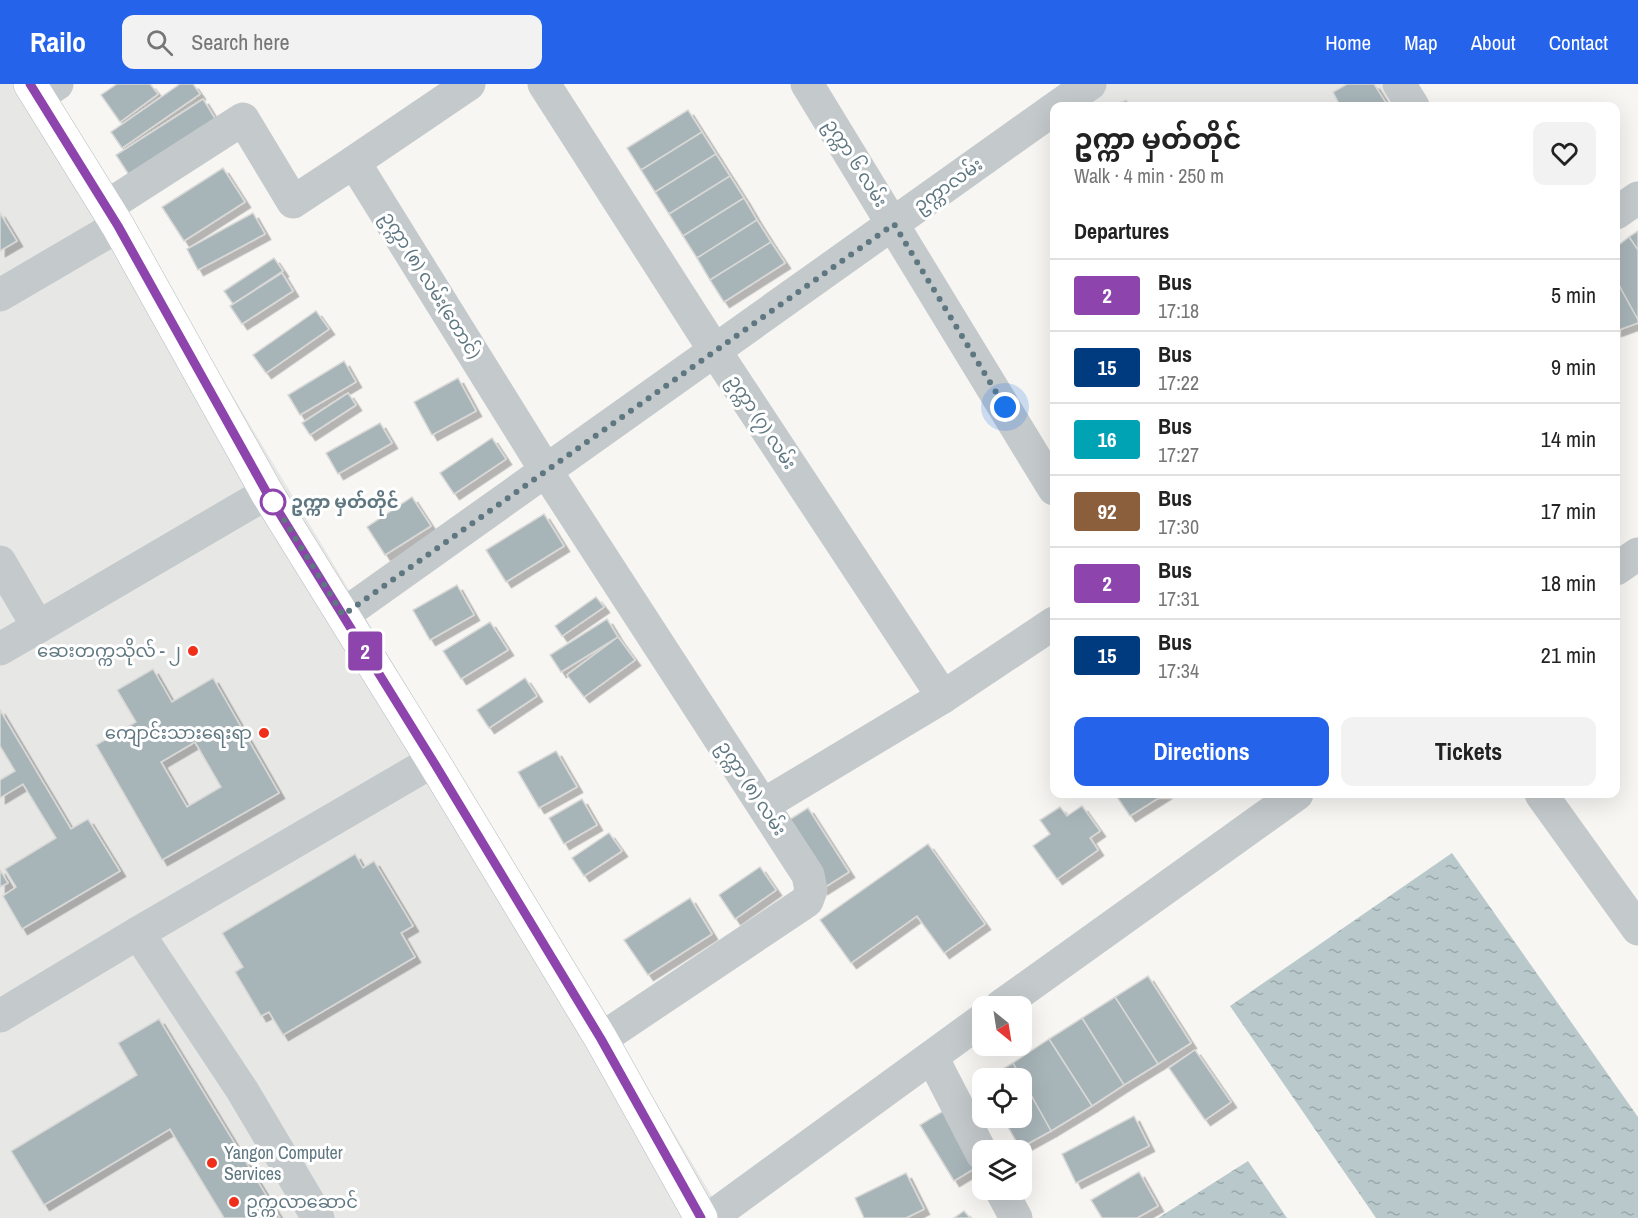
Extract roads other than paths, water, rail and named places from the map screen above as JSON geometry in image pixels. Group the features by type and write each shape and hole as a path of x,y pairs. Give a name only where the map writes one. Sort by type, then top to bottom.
{"main road":[{"path":"42,88 267,493 601,1039 701,1218"}],"street":[{"path":"0,296 243,119 293,202 469,84"},
{"name":"ဥက္ကာ (၇) လမ်း","path":"544,84 715,351 943,697"},
{"name":"ဥက္ကာ ၆ လမ်း","path":"807,84 1050,482"},
{"name":"ဥက္ကာလမ်း","path":"1057,102 1090,84"},
{"path":"1399,84 1410,102"},
{"name":"ဥက္ကာလမ်း","path":"343,615 894,224 1050,107"},
{"name":"ဥက္ကာ (၈) လမ်း(တောင်)","path":"354,162 546,471"},
{"path":"1620,210 1638,198"},
{"name":"ဥက္ကာ (၈) လမ်း","path":"546,471 808,874 811,890 807,900 601,1039"},
{"path":"0,649 267,493"},
{"path":"1620,566 1638,554"},
{"path":"0,562 38,627"},
{"path":"763,805 943,697 1050,626"},
{"path":"0,1016 433,761"},
{"path":"1015,996 1291,798"},
{"path":"1544,798 1638,929"},
{"path":"138,933 242,1090 318,1218"},
{"path":"710,1218 972,1027"},
{"path":"932,1057 975,1140"},
{"path":"1006,1200 1016,1218"}],"water":[{"path":"1452,853 1638,1117 1638,1218 1376,1218 1230,1006"},
{"path":"1248,1161 1287,1218 1158,1218"}],"place":[{"name":"ဥက္ကာ မှတ်တိုင်","path":"273,502"},
{"name":"ဆေးတက္ကသိုလ် - ၂","path":"193,651"},
{"name":"ကျောင်းသားရေးရာ","path":"264,733"},
{"name":"Yangon Computer Services","path":"212,1163"},
{"name":"ဥက္ကလာဆောင်","path":"234,1202"}]}
